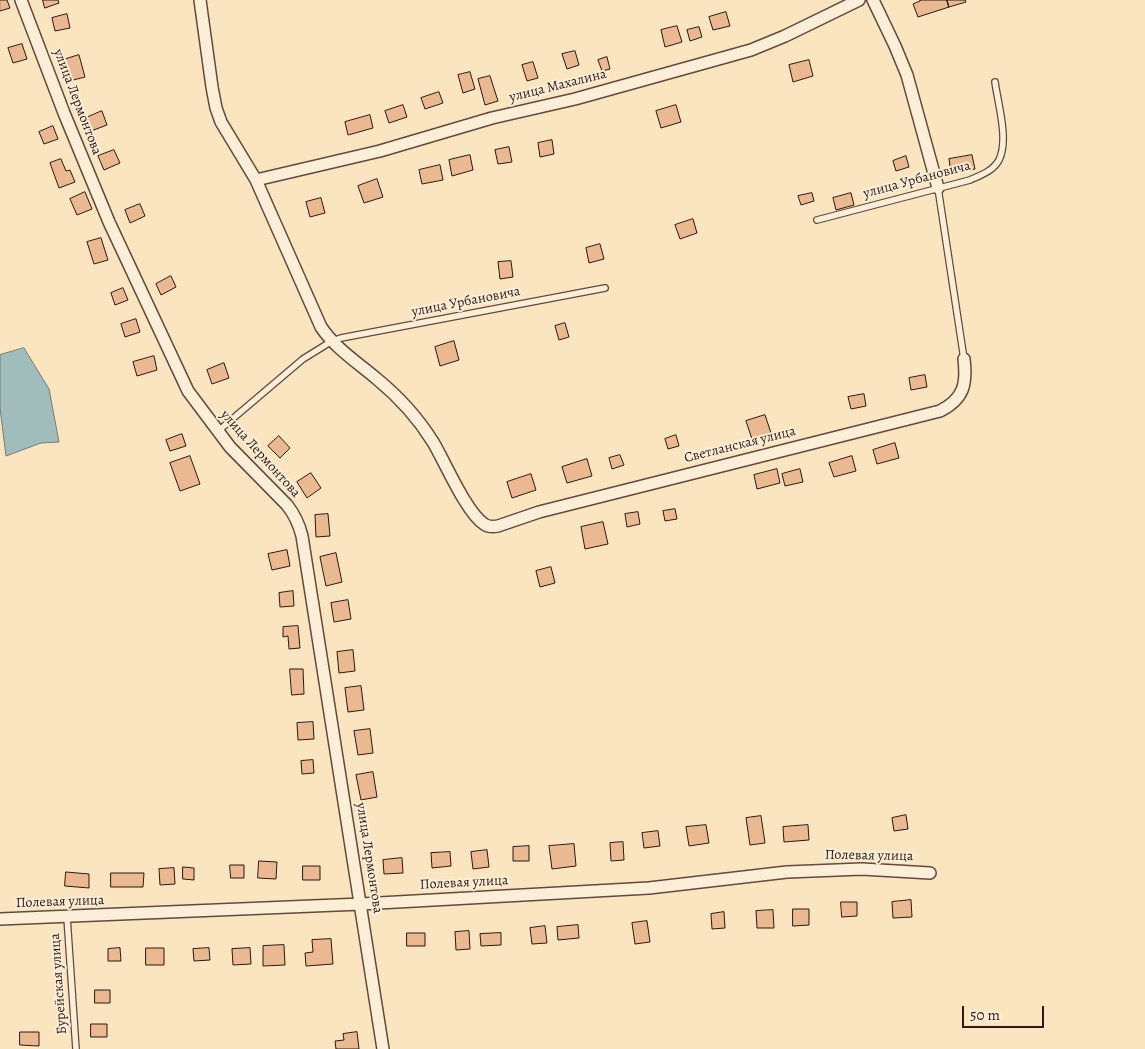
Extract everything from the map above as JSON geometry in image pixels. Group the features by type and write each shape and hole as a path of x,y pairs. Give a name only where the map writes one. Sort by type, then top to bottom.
{"street":[{"name":"улица Лермонтова","path":"21,0 64,114 120,246 188,391 218,432 287,504 299,525 383,1049"},
{"path":"200,0 216,108 228,136 256,180 321,326 332,341"},
{"name":"улица Махалина","path":"256,180 380,151 492,118 575,99 752,50 859,0"},
{"path":"873,0 907,75 938,188"},
{"name":"Светланская улица","path":"332,341 387,387 417,418 434,443 471,509 479,520 492,527 539,512 940,411 952,405 960,396 964,384 964,359"},
{"name":"Полевая улица","path":"0,919 361,904 649,888 787,872 862,869 930,872"}],"lane":[{"name":"улица Урбановича","path":"817,220 970,180 985,174 999,160 1004,143 995,82"},
{"path":"938,188 964,359"},
{"name":"улица Урбановича","path":"218,432 303,359 332,341 605,288"},
{"name":"Бурейская улица","path":"67,917 76,1049"}],"water":[{"path":"24,348 49,389 59,442 41,443 6,456 0,408 0,355"}],"building":[{"path":"0,0 7,0 10,8 0,11"},
{"path":"43,0 58,0 59,3 45,8"},
{"path":"920,0 947,0 949,7 918,17 913,4"},
{"path":"947,0 965,0 966,2 949,7"},
{"path":"726,12 730,26 713,30 709,17"},
{"path":"67,14 70,28 55,31 52,18"},
{"path":"677,26 682,42 665,47 661,30"},
{"path":"699,27 702,37 690,41 687,30"},
{"path":"22,44 27,59 13,63 8,48"},
{"path":"575,51 579,65 567,69 562,54"},
{"path":"79,55 85,77 69,81 63,60"},
{"path":"607,57 610,69 602,71 598,60"},
{"path":"809,60 813,76 793,82 789,65"},
{"path":"533,62 538,78 527,81 522,65"},
{"path":"470,72 475,89 463,93 458,75"},
{"path":"490,76 498,101 485,105 478,79"},
{"path":"439,92 443,103 425,109 421,98"},
{"path":"403,105 407,117 389,123 385,111"},
{"path":"676,105 681,122 661,128 656,111"},
{"path":"102,111 107,125 91,131 86,118"},
{"path":"370,115 373,128 348,135 345,122"},
{"path":"53,126 58,139 44,144 39,132"},
{"path":"552,140 554,154 540,157 538,143"},
{"path":"509,147 512,162 498,164 495,150"},
{"path":"114,150 120,163 104,170 98,156"},
{"path":"470,155 473,170 452,176 449,160"},
{"path":"972,155 975,169 951,173 949,159"},
{"path":"906,156 909,167 896,171 893,161"},
{"path":"61,159 66,171 70,170 75,182 59,188 50,163"},
{"path":"440,165 443,180 422,184 419,170"},
{"path":"377,179 383,197 364,203 358,186"},
{"path":"85,192 92,209 77,215 70,199"},
{"path":"812,193 814,201 801,205 798,196"},
{"path":"851,193 854,205 836,210 833,198"},
{"path":"321,198 325,213 310,217 306,202"},
{"path":"140,204 145,216 130,223 125,210"},
{"path":"693,219 697,233 680,239 675,225"},
{"path":"101,238 108,260 94,264 87,242"},
{"path":"600,244 604,259 589,263 586,248"},
{"path":"511,261 513,277 500,279 498,262"},
{"path":"171,276 176,287 161,295 156,284"},
{"path":"123,288 128,300 115,305 111,293"},
{"path":"136,319 140,332 125,337 121,324"},
{"path":"565,323 569,337 559,340 555,326"},
{"path":"454,341 459,360 440,366 435,347"},
{"path":"154,356 157,370 137,376 133,362"},
{"path":"224,363 229,378 212,384 207,370"},
{"path":"925,375 927,387 911,390 909,378"},
{"path":"864,394 866,406 851,409 848,397"},
{"path":"765,415 771,433 752,439 746,421"},
{"path":"182,434 186,446 170,451 166,440"},
{"path":"676,435 679,446 668,449 665,439"},
{"path":"279,436 290,448 280,458 268,446"},
{"path":"895,443 899,458 877,464 873,450"},
{"path":"620,455 624,465 612,469 609,458"},
{"path":"190,456 200,484 180,491 170,463"},
{"path":"852,456 856,471 834,477 829,463"},
{"path":"587,459 592,476 567,483 562,467"},
{"path":"777,469 780,483 757,489 754,475"},
{"path":"800,469 803,482 785,486 782,474"},
{"path":"311,473 321,488 307,498 297,482"},
{"path":"531,474 536,490 512,498 507,482"},
{"path":"675,509 677,519 665,521 663,511"},
{"path":"638,512 640,524 627,527 625,514"},
{"path":"328,514 330,536 316,537 315,515"},
{"path":"603,522 608,544 585,549 581,527"},
{"path":"287,550 290,566 272,570 268,554"},
{"path":"336,553 342,582 326,586 320,557"},
{"path":"551,567 555,583 540,587 536,571"},
{"path":"293,591 294,606 280,607 279,593"},
{"path":"348,600 351,619 334,622 331,603"},
{"path":"298,626 300,648 289,649 288,636 283,637 283,627"},
{"path":"353,650 355,671 339,673 337,652"},
{"path":"290,669 303,669 304,694 292,695"},
{"path":"361,686 364,710 348,712 345,688"},
{"path":"313,722 314,739 298,740 297,723"},
{"path":"370,729 373,753 358,755 354,731"},
{"path":"313,760 314,773 302,774 301,761"},
{"path":"373,772 377,797 361,800 356,775"},
{"path":"906,815 908,829 894,831 892,818"},
{"path":"761,816 765,843 750,845 746,818"},
{"path":"706,825 709,843 689,846 686,827"},
{"path":"808,825 809,840 784,842 783,827"},
{"path":"658,831 660,846 644,848 642,833"},
{"path":"623,842 624,860 611,861 610,843"},
{"path":"574,844 576,866 552,869 549,846"},
{"path":"529,846 529,861 513,861 513,847"},
{"path":"487,850 489,867 473,869 471,852"},
{"path":"450,852 451,866 432,868 431,853"},
{"path":"402,858 403,873 384,874 383,860"},
{"path":"259,861 277,862 276,879 258,878"},
{"path":"230,865 244,865 244,878 231,878"},
{"path":"303,866 320,866 320,880 303,880"},
{"path":"183,867 194,868 194,880 183,879"},
{"path":"174,868 175,884 160,885 159,869"},
{"path":"66,872 89,874 89,888 65,886"},
{"path":"111,873 144,873 143,887 111,887"},
{"path":"911,900 912,917 893,918 892,902"},
{"path":"841,902 857,902 857,916 842,917"},
{"path":"793,909 809,909 809,925 793,926"},
{"path":"773,910 774,928 757,928 756,911"},
{"path":"724,912 725,928 712,929 711,914"},
{"path":"647,921 650,942 635,944 632,923"},
{"path":"578,925 579,938 558,940 557,927"},
{"path":"545,926 547,943 532,944 530,928"},
{"path":"469,931 470,949 456,950 455,932"},
{"path":"407,933 425,933 425,946 407,946"},
{"path":"501,933 501,945 481,946 480,934"},
{"path":"331,939 333,964 306,966 305,953 313,952 312,940"},
{"path":"284,945 285,965 263,966 263,946"},
{"path":"120,948 121,961 108,961 108,949"},
{"path":"146,948 164,948 164,965 146,965"},
{"path":"209,948 210,960 194,961 193,949"},
{"path":"250,948 251,964 233,965 232,949"},
{"path":"95,990 110,990 110,1003 95,1003"},
{"path":"91,1024 107,1024 107,1037 91,1037"},
{"path":"20,1032 39,1032 39,1046 20,1045"},
{"path":"357,1032 359,1049 336,1049 335,1041 344,1040 343,1034"}]}
